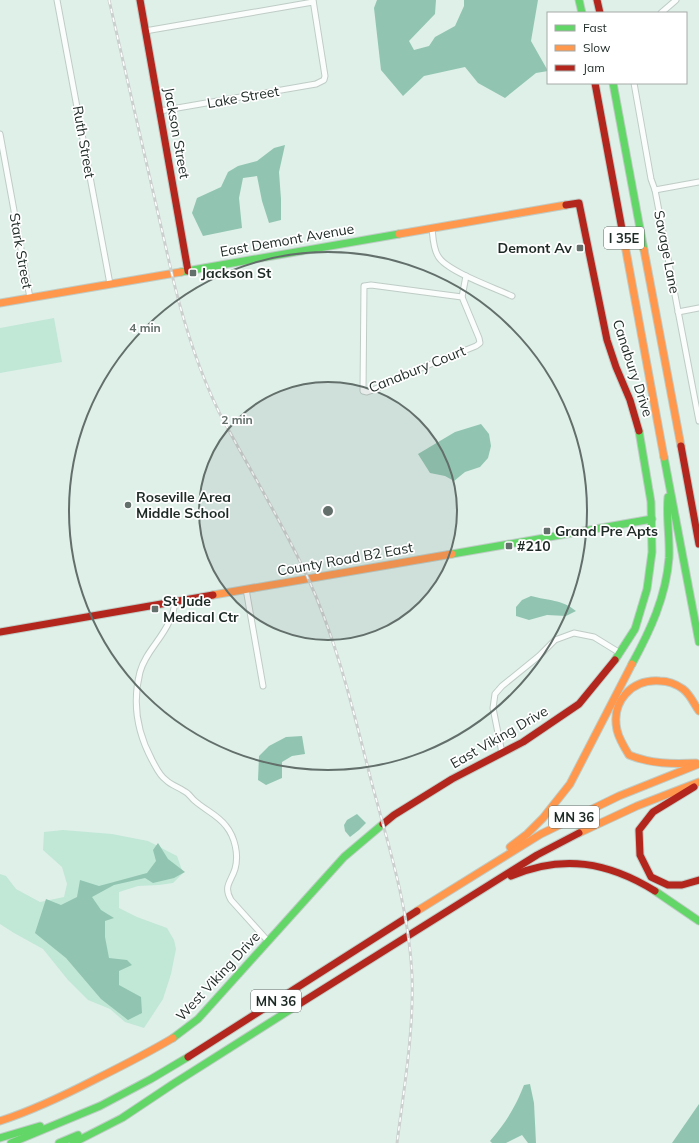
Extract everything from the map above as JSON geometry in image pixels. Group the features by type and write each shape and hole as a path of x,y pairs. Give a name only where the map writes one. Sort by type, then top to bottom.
{"main road":[{"name":"Jackson Street","path":"140,0 188,271"},
{"path":"579,0 582,12"},
{"path":"597,0 600,12"},
{"name":"I 35E","path":"595,84 653,392 669,488 699,642"},
{"name":"I 35E","path":"613,84 699,544"},
{"name":"East Demont Avenue","path":"0,303 579,203"},
{"name":"Canabury Drive","path":"579,203 607,340 630,400 638,427 651,502 652,519"},
{"path":"685,467 699,512"},
{"path":"456,887 527,834 551,809 570,784 649,632 657,611 664,587 668,561 669,547 666,511 669,488"},
{"name":"County Road B2 East","path":"0,632 652,519"},
{"name":"East Viking Drive","path":"344,857 394,815 452,779 523,742 579,704 620,653 635,629 647,589 652,552 652,519"},
{"path":"699,711 690,696 680,686 668,682 649,680 631,689 619,704 616,712 616,724 618,735 629,755 650,763 699,764"},
{"name":"MN 36","path":"11,1143 91,1110 126,1093 176,1064 521,846 572,818 637,788 699,764"},
{"path":"699,783 653,812 639,830 640,855 651,877 668,885 682,885 699,880"},
{"name":"MN 36","path":"59,1143 130,1109 173,1084 537,855 581,832 655,798 699,783"},
{"name":"West Viking Drive","path":"0,1121 26,1113 48,1103 149,1053 176,1037 198,1019 344,857"},
{"path":"470,897 514,875 528,870 565,863 589,864 613,869 635,879 699,921"},
{"path":"73,1143 122,1118 173,1084"},
{"path":"0,1138 91,1110"}],"street":[{"name":"Ruth Street","path":"57,0 110,284"},
{"path":"662,12 676,0"},
{"path":"145,31 313,1"},
{"name":"Lake Street","path":"160,111 316,84 324,80 325,72 313,1"},
{"name":"Savage Lane","path":"634,84 651,179 655,190 699,421"},
{"name":"Stark Street","path":"0,134 30,298"},
{"path":"655,190 699,182"},
{"path":"432,228 438,256 445,264 466,276 512,296"},
{"path":"462,297 466,276"},
{"name":"Canabury Court","path":"364,286 412,290 462,297 480,343 373,390 367,392 363,391 364,286"},
{"path":"678,312 699,308"},
{"path":"246,589 263,686"},
{"path":"175,602 170,622 145,659 140,671 136,699 137,718 140,732 149,756 160,775 186,791 195,801 212,813 226,826 236,848 237,854 235,870 226,891 230,900 268,941"},
{"path":"502,753 493,708 495,694 502,686 539,656 555,640 574,633 594,637 620,653"}],"shaded area":[{"path":"377,0 436,0 435,14 409,41 414,50 429,46 435,37 455,26 464,6 464,0 538,0 531,41 547,71 536,73 505,98 478,83 465,67 424,76 403,96 381,70 374,8"},
{"path":"285,145 279,172 281,220 269,223 262,201 257,176 243,178 239,198 242,228 203,236 192,213 197,198 221,187 228,172 238,166 257,161 274,148"},
{"path":"54,318 62,362 0,373 0,328"},
{"path":"481,424 489,434 491,446 488,458 480,467 465,472 454,481 445,476 430,473 418,454 455,432"},
{"path":"531,596 560,602 576,611 566,616 547,615 529,620 516,616 516,607 522,600"},
{"path":"302,736 305,754 292,756 282,762 282,778 266,785 258,780 259,756 269,746 286,737"},
{"path":"357,814 366,823 350,837 345,831 344,825 347,820"},
{"path":"63,830 112,834 148,841 177,856 183,873 173,883 138,886 119,892 119,908 137,917 167,928 174,940 176,949 171,974 163,999 144,1028 125,1022 110,1009 88,1000 68,980 43,949 0,924 0,874 6,876 16,889 40,902 64,897 67,884 62,867 43,850 44,832"},
{"path":"158,843 168,859 185,872 174,878 153,883 145,878 114,885 92,897 101,910 114,918 105,921 105,937 109,958 127,960 132,965 119,971 119,985 141,997 142,1013 128,1020 101,999 66,958 35,933 46,899 61,905 77,897 80,880 99,886 147,873 156,861 153,850"},
{"path":"530,1084 534,1103 536,1143 528,1143 522,1135 506,1143 492,1143 490,1141 510,1114 524,1085"},
{"path":"699,1104 699,1143 672,1143"}],"railway":[{"path":"109,0 174,283 193,349 219,412 286,534 318,601 328,627 359,731 391,855 403,903 412,975 410,1038 397,1143"}],"traffic: fast":[{"path":"579,0 582,12"},
{"path":"613,84 644,250"},
{"path":"181,272 399,234"},
{"path":"615,660 635,629 647,589 652,552 651,502 639,431"},
{"path":"664,457 699,642"},
{"path":"632,664 651,626 661,600 669,558 667,512 668,497"},
{"path":"452,554 652,519"},
{"path":"173,1038 198,1019 344,857 383,824"},
{"path":"655,891 699,921"},
{"path":"73,1143 122,1118 296,1006"},
{"path":"11,1143 100,1106 151,1079 188,1057"},
{"path":"0,1138 40,1126"},
{"path":"59,1143 78,1135"}],"traffic: slow":[{"path":"399,234 566,205"},
{"path":"624,240 664,457"},
{"path":"644,250 681,446"},
{"path":"0,303 181,272"},
{"path":"213,595 452,554"},
{"path":"510,847 527,834 543,818 570,784 632,664"},
{"path":"696,763 662,763 629,755 619,737 616,720 617,710 625,694 632,688 650,681 672,683 680,687 688,694 699,711"},
{"path":"417,911 541,834 619,796 699,764"},
{"path":"579,833 637,806 699,782"},
{"path":"0,1121 61,1096 173,1038"}],"traffic: jam":[{"path":"140,0 188,271"},
{"path":"597,0 600,12"},
{"path":"595,84 624,240"},
{"path":"566,205 579,203 607,340 616,367 630,400 639,431"},
{"path":"681,446 699,544"},
{"path":"0,632 213,595"},
{"path":"383,824 394,815 452,779 523,742 579,704 615,660"},
{"path":"694,787 653,812 639,830 640,855 651,877 668,885 682,885 699,880"},
{"path":"296,1006 537,855 579,833"},
{"path":"511,876 530,869 549,865 567,863 585,864 620,873 655,891"},
{"path":"188,1057 417,911"}],"place":[{"name":"Demont Av","path":"580,248"},
{"name":"Jackson St","path":"193,273"},
{"name":"Roseville Area Middle School","path":"128,505"},
{"name":"Grand Pre Apts","path":"547,531"},
{"name":"#210","path":"509,546"},
{"name":"St Jude Medical Ctr","path":"155,609"}]}
